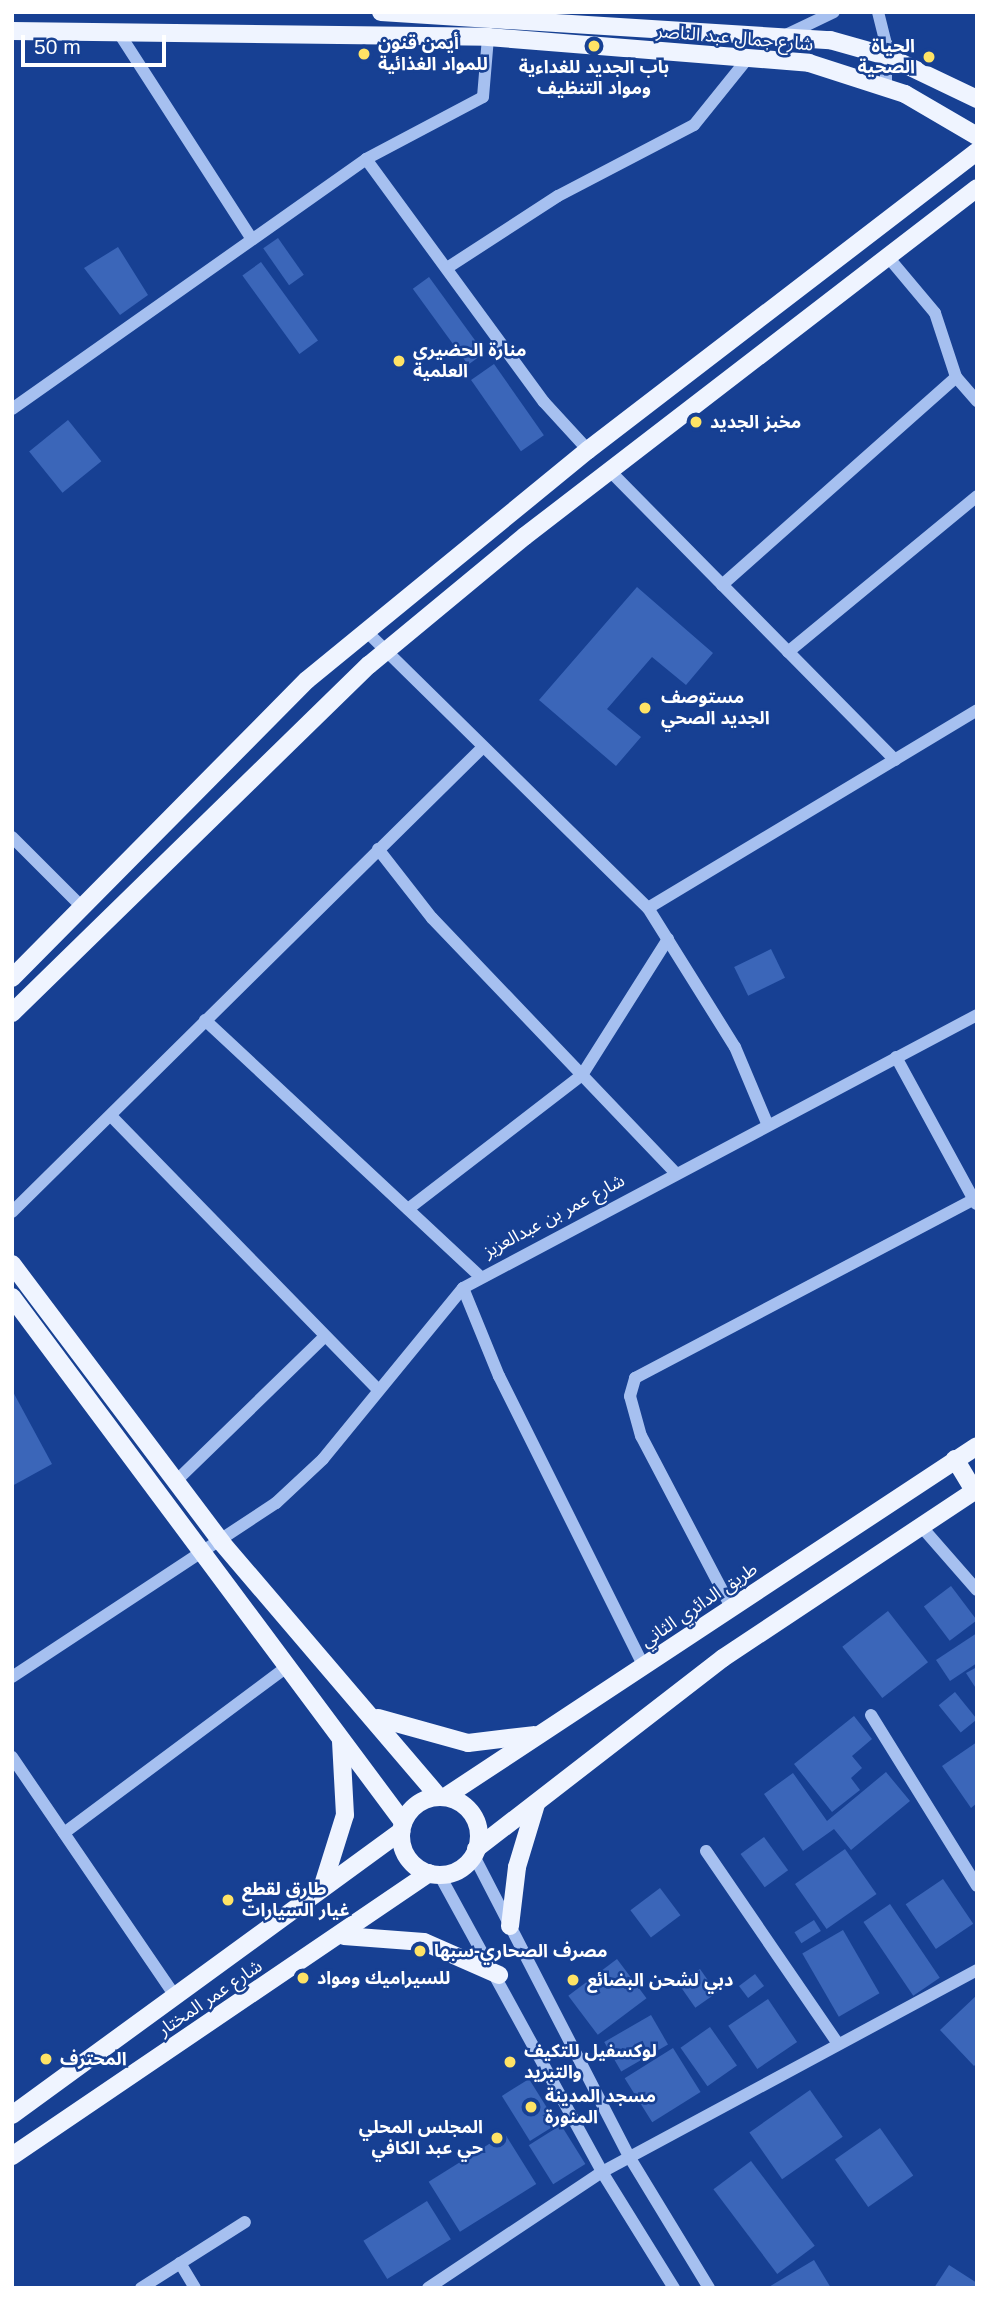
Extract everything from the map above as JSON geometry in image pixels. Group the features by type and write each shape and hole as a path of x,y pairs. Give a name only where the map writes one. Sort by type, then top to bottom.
{"main road":[{"name":"شارع جمال عبد الناصر","path":"381,12 786,35 887,56 977,100"},
{"name":"شارع جمال عبد الناصر","path":"12,31 117,30 488,37 809,64 886,87 977,136"},
{"path":"12,978 264,721 366,631 588,450 977,152"},
{"path":"12,1013 282,744 386,652 610,471 977,188"},
{"path":"12,1264 174,1483 222,1543 442,1797 471,1812 475,1853"},
{"path":"12,1297 339,1735 402,1826 406,1855 434,1874 459,1870 475,1853 715,1664 975,1490 955,1459"},
{"name":"طريق الدائري الثاني","path":"442,1797 644,1667 977,1446"},
{"path":"367,1713 468,1743 541,1734"},
{"path":"322,1886 345,1815 339,1735"},
{"path":"402,1826 418,1804 442,1797"},
{"path":"510,1926 517,1867 536,1804"},
{"name":"شارع عمر المختار","path":"12,2115 176,1997 402,1826"},
{"name":"شارع عمر المختار","path":"12,2156 434,1874"},
{"path":"344,1936 424,1942 499,1975"}],"street":[{"path":"786,35 834,12"},
{"path":"878,12 887,56 886,87"},
{"path":"117,30 251,238"},
{"path":"12,409 366,159 488,93 488,37"},
{"path":"447,268 558,196 694,125 748,58"},
{"path":"366,159 544,402 588,450"},
{"path":"888,257 935,313 956,377 977,401"},
{"path":"722,585 956,377"},
{"path":"610,471 895,760"},
{"path":"788,652 977,496"},
{"path":"366,631 648,908 735,1047 766,1123"},
{"path":"648,908 977,710"},
{"path":"12,1212 113,1118 205,1020 483,747"},
{"path":"12,837 80,906"},
{"path":"378,849 432,918 674,1171"},
{"path":"408,1209 582,1075 668,939"},
{"name":"شارع عمر بن عبدالعزيز","path":"12,1677 222,1543 323,1459 463,1288 480,1276 674,1171 977,1016"},
{"path":"205,1020 480,1276"},
{"path":"732,1609 641,1436 631,1384 642,1372 976,1201 896,1057"},
{"path":"113,1118 323,1338 377,1390"},
{"path":"463,1288 499,1376 644,1667"},
{"path":"174,1483 323,1338"},
{"path":"920,1525 977,1590"},
{"path":"64,1833 287,1667"},
{"path":"871,1715 977,1886"},
{"path":"12,1757 176,1997"},
{"path":"706,1851 838,2044"},
{"path":"475,1853 629,2158 709,2288"},
{"path":"434,1874 499,1975 602,2172 674,2288"},
{"path":"428,2288 602,2172 977,1970"},
{"path":"141,2288 245,2222"},
{"path":"180,2263 195,2288"}],"building":[{"path":"278,238 304,275 289,285 263,248"},
{"path":"118,247 148,295 120,315 84,268"},
{"path":"261,262 318,340 299,354 242,276"},
{"path":"429,277 484,353 468,365 413,289"},
{"path":"494,364 544,435 521,451 471,380"},
{"path":"68,420 101,461 62,493 29,451"},
{"path":"637,587 713,653 686,685 652,657 607,709 641,737 616,766 539,700"},
{"path":"771,949 785,978 748,996 734,967"},
{"path":"12,1390 52,1464 12,1486"},
{"path":"951,1586 977,1620 950,1641 924,1606"},
{"path":"888,1611 928,1662 882,1698 842,1647"},
{"path":"977,1633 977,1663 950,1681 936,1660"},
{"path":"977,1667 977,1690 966,1673"},
{"path":"955,1692 977,1719 961,1732 939,1705"},
{"path":"854,1716 872,1739 852,1756 862,1768 851,1778 860,1790 832,1812 794,1764"},
{"path":"977,1742 977,1803 971,1808 942,1766"},
{"path":"886,1772 910,1801 851,1850 834,1829 803,1851 764,1794 793,1773 827,1821"},
{"path":"764,1837 788,1870 765,1887 741,1854"},
{"path":"845,1849 877,1894 827,1929 795,1884"},
{"path":"943,1879 973,1924 936,1949 906,1904"},
{"path":"660,1888 680,1915 651,1937 630,1910"},
{"path":"890,1904 940,1978 913,1996 863,1922"},
{"path":"814,1920 821,1931 801,1943 794,1932"},
{"path":"843,1930 880,1993 839,2017 802,1954"},
{"path":"617,1959 646,1998 598,2035 568,1996"},
{"path":"700,1969 717,1993 695,2008 679,1984"},
{"path":"755,1974 764,1986 748,1998 739,1986"},
{"path":"977,1995 977,2063 974,2066 940,2030"},
{"path":"768,1999 797,2042 757,2069 728,2026"},
{"path":"651,2015 668,2044 621,2071 604,2042"},
{"path":"710,2027 737,2066 707,2086 681,2048"},
{"path":"673,2048 701,2092 652,2122 625,2078"},
{"path":"529,2079 557,2124 530,2141 502,2096"},
{"path":"810,2090 843,2137 782,2179 749,2132"},
{"path":"561,2125 585,2164 553,2184 529,2145"},
{"path":"880,2128 913,2176 868,2207 835,2160"},
{"path":"505,2134 536,2184 460,2232 429,2182"},
{"path":"751,2161 815,2246 777,2274 713,2189"},
{"path":"427,2201 451,2239 387,2279 363,2241"},
{"path":"814,2260 831,2288 767,2288"},
{"path":"949,2265 977,2283 977,2288 934,2288"}],"place":[{"name":"باب الجديد للغداءية ومواد التنظيف","path":"594,46"},
{"name":"أيمن قنون للمواد الغذائية","path":"364,54"},
{"name":"الحياة الصحية","path":"929,57"},
{"name":"منارة الحضيري العلمية","path":"399,361"},
{"name":"مخبز الجديد","path":"696,422"},
{"name":"مستوصف الجديد الصحي","path":"645,708"},
{"name":"طارق لقطع غيار السيارات","path":"228,1900"},
{"name":"مصرف الصحاري-سبها","path":"420,1951"},
{"name":"للسيراميك ومواد","path":"303,1978"},
{"name":"دبي لشحن البضائع","path":"573,1980"},
{"name":"المحترف","path":"46,2059"},
{"name":"لوكسفيل للتكيف والتبريد","path":"510,2062"},
{"name":"مسجد المدينة المنورة","path":"531,2107"},
{"name":"المجلس المحلي حي عبد الكافي","path":"497,2138"}]}
